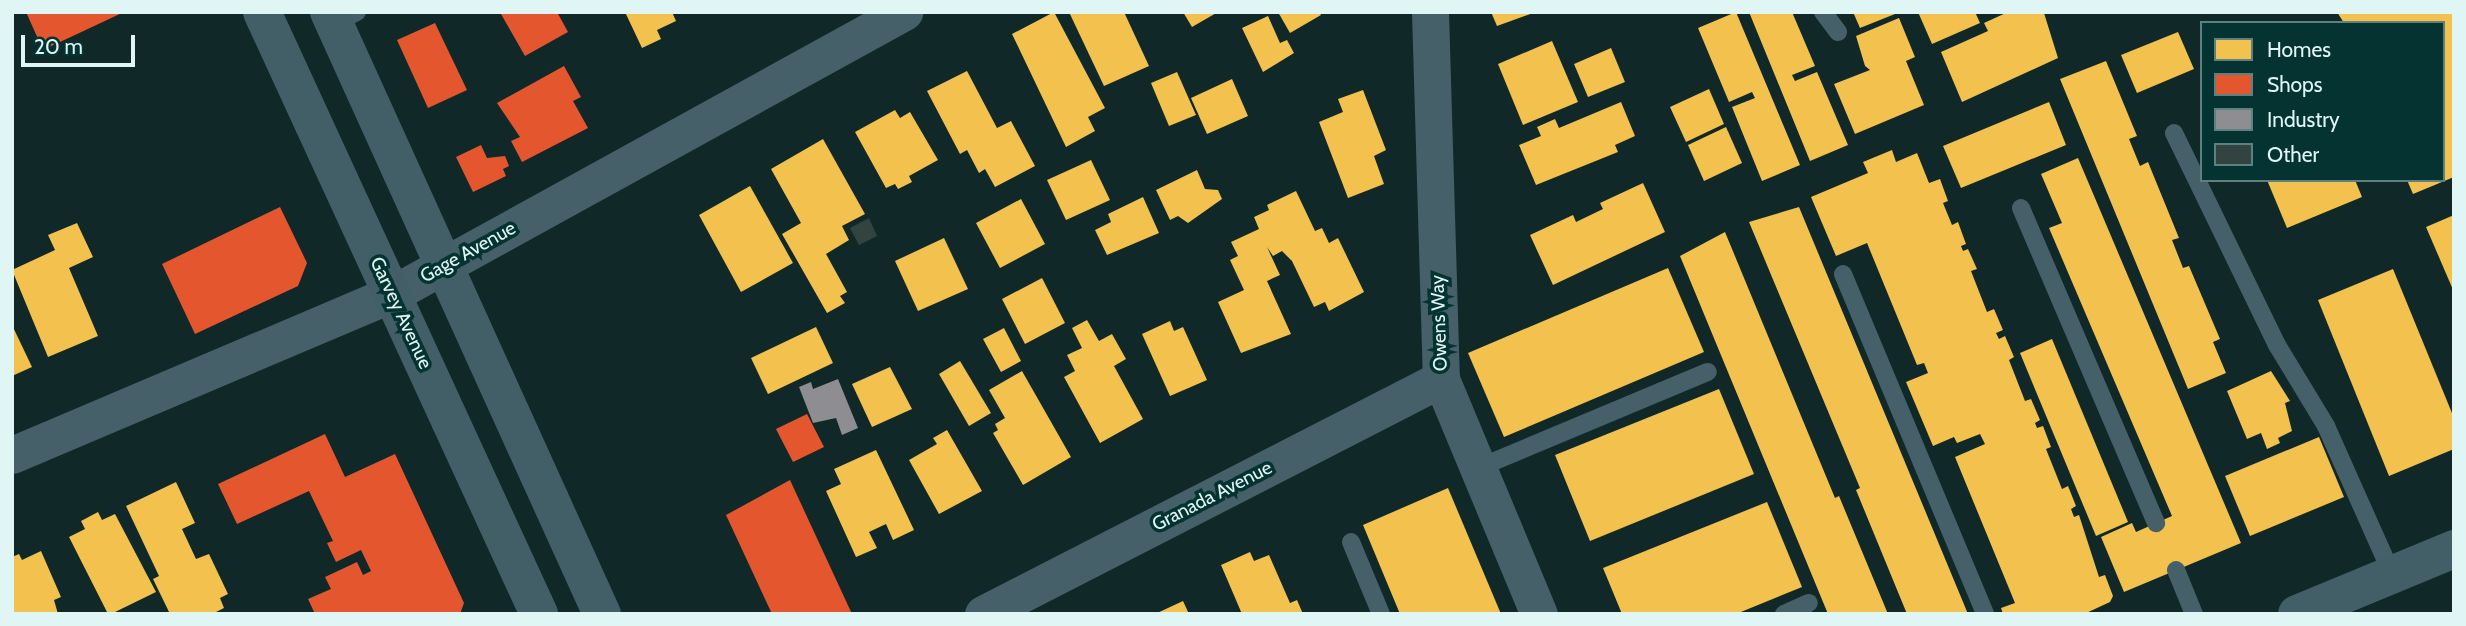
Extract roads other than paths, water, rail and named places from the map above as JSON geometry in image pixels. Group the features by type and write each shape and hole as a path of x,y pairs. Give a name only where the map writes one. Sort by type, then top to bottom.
{"main road":[{"name":"Garvey Avenue","path":"262,12 539,614"},
{"path":"340,16 442,265 602,614"},
{"path":"2297,614 2454,549"}],"street":[{"name":"Gage Avenue","path":"12,455 392,294 904,12"},
{"name":"Owens Way","path":"1430,12 1441,379 1539,614"},
{"name":"Granada Avenue","path":"983,614 1441,379"}],"lane":[{"path":"1823,12 1838,33"},
{"path":"2174,133 2277,345 2326,426 2392,574"},
{"path":"2021,208 2156,523"},
{"path":"1843,274 1985,614"},
{"path":"1478,468 1708,372"},
{"path":"1352,542 1381,614"},
{"path":"2176,570 2194,614"},
{"path":"1784,614 1809,603"}]}
